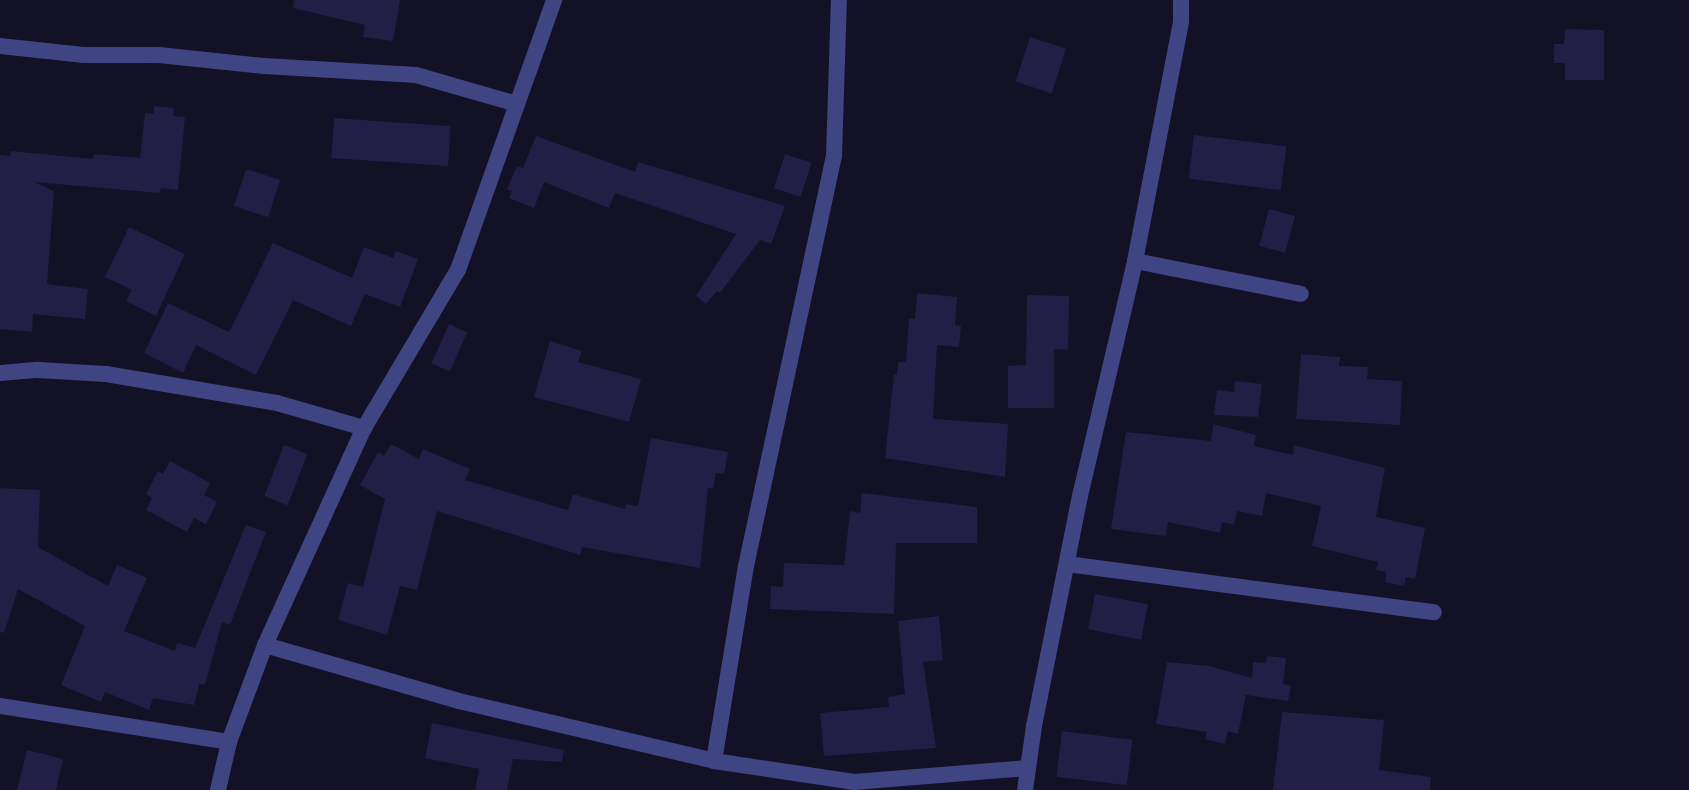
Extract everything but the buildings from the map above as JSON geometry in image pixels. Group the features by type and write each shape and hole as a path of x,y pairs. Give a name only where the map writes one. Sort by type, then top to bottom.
{"street":[{"path":"218,790 229,742 265,645 364,428 458,270 554,0"},
{"path":"714,761 746,566 834,156 839,0"},
{"path":"1025,790 1067,564 1135,261 1181,22 1181,0"},
{"path":"0,46 84,55 159,55 264,66 416,75 517,104"},
{"path":"1135,261 1301,294"},
{"path":"0,373 38,370 149,380 277,403 364,428"},
{"path":"1067,564 1434,612"},
{"path":"265,645 459,701 714,761 854,782 1027,768"},
{"path":"0,706 229,742"}]}
